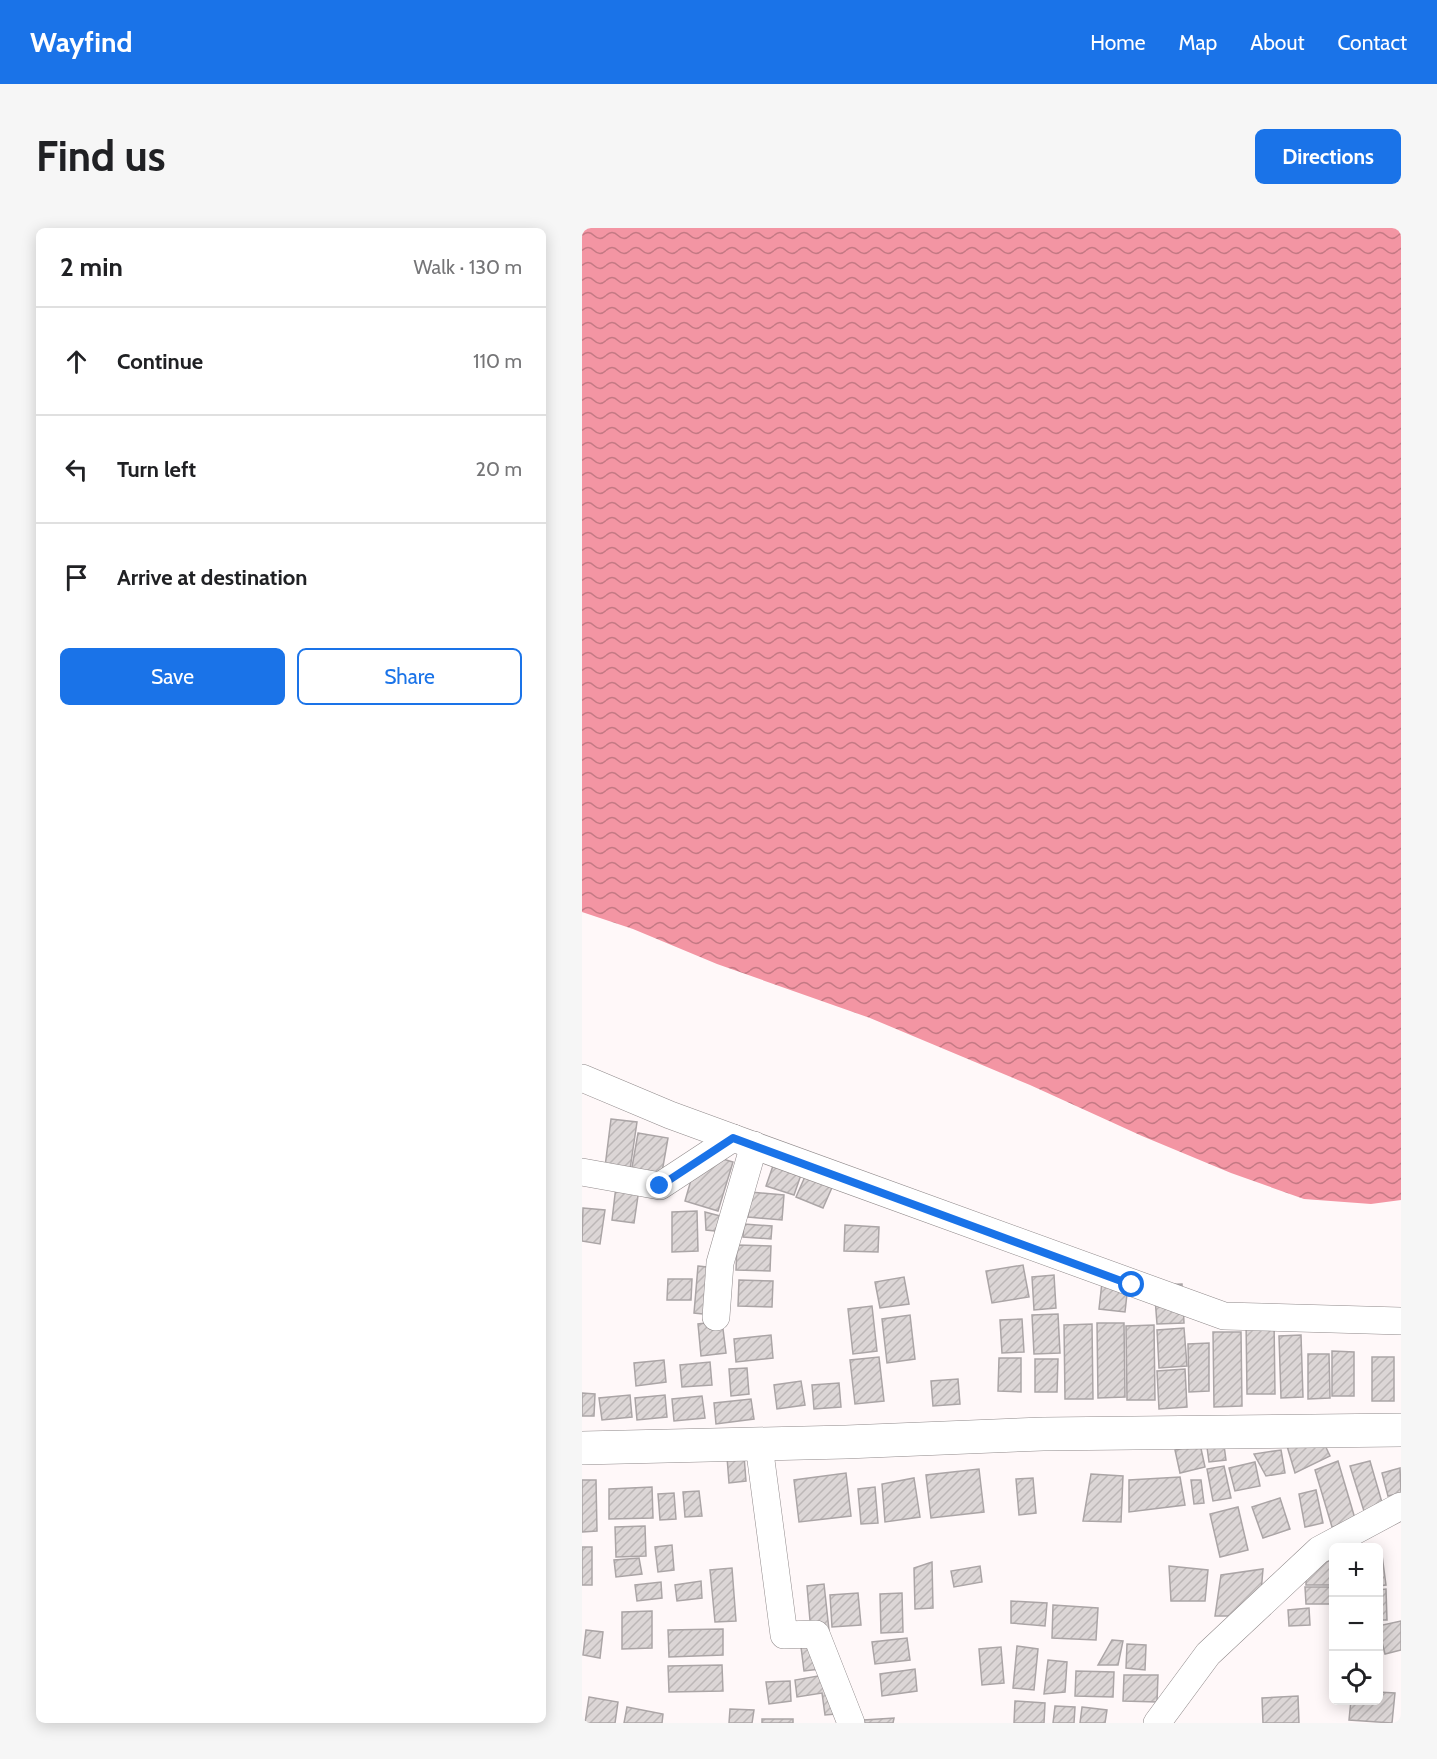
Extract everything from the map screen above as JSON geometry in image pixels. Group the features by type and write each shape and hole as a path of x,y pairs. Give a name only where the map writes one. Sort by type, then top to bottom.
{"street":[{"path":"582,1078 670,1115 1132,1285 1224,1316 1401,1321"},
{"path":"582,1172 660,1186 743,1142"},
{"path":"716,1317 720,1263 743,1142"},
{"path":"582,1448 759,1445 1043,1434 1401,1431"},
{"path":"759,1445 783,1635 816,1634 851,1723"},
{"path":"1157,1723 1208,1653 1319,1550 1401,1506"}],"water":[{"path":"582,228 1401,228 1401,1200 1371,1204 1304,1199 1231,1173 1142,1136 1030,1085 870,1018 717,964 633,929 582,912"}],"building":[{"path":"611,1119 637,1122 629,1176 605,1167"},
{"path":"638,1133 668,1138 661,1178 631,1173"},
{"path":"699,1152 733,1162 718,1211 685,1201"},
{"path":"775,1160 803,1169 794,1195 766,1186"},
{"path":"807,1172 834,1183 823,1208 796,1197"},
{"path":"616,1186 639,1189 634,1223 612,1220"},
{"path":"750,1192 784,1195 782,1220 748,1217"},
{"path":"583,1208 605,1210 600,1244 582,1241"},
{"path":"697,1211 698,1251 672,1252 672,1212"},
{"path":"705,1212 728,1218 724,1232 706,1230"},
{"path":"744,1224 772,1226 771,1239 743,1237"},
{"path":"845,1225 879,1227 878,1252 844,1251"},
{"path":"737,1245 771,1246 770,1271 736,1270"},
{"path":"1023,1265 1029,1297 992,1303 986,1271"},
{"path":"698,1266 716,1268 712,1315 694,1313"},
{"path":"1054,1275 1056,1308 1034,1310 1032,1277"},
{"path":"904,1277 909,1304 880,1308 875,1282"},
{"path":"668,1279 692,1279 691,1300 667,1300"},
{"path":"739,1280 773,1281 772,1307 738,1306"},
{"path":"1102,1282 1128,1285 1125,1312 1099,1309"},
{"path":"1182,1284 1184,1323 1157,1324 1154,1285"},
{"path":"872,1306 877,1351 853,1354 848,1309"},
{"path":"1058,1314 1060,1353 1034,1354 1032,1315"},
{"path":"910,1315 915,1359 887,1363 882,1319"},
{"path":"1022,1319 1024,1352 1002,1353 1000,1320"},
{"path":"1274,1319 1275,1394 1247,1394 1246,1320"},
{"path":"722,1321 726,1353 701,1356 698,1324"},
{"path":"1097,1323 1124,1323 1125,1397 1098,1398"},
{"path":"1092,1324 1093,1399 1065,1399 1064,1325"},
{"path":"1154,1325 1155,1400 1127,1400 1126,1326"},
{"path":"1184,1328 1187,1366 1159,1368 1157,1330"},
{"path":"1213,1332 1241,1332 1242,1406 1214,1407"},
{"path":"771,1335 773,1358 736,1362 734,1339"},
{"path":"1301,1335 1303,1397 1281,1398 1279,1336"},
{"path":"1209,1343 1209,1391 1189,1392 1188,1344"},
{"path":"1332,1351 1354,1352 1354,1396 1332,1396"},
{"path":"1308,1354 1329,1354 1330,1398 1308,1399"},
{"path":"879,1357 884,1401 855,1404 850,1360"},
{"path":"1372,1357 1394,1357 1394,1401 1372,1401"},
{"path":"999,1358 1021,1358 1021,1392 998,1391"},
{"path":"1035,1359 1058,1359 1057,1392 1035,1392"},
{"path":"664,1360 666,1382 636,1386 634,1363"},
{"path":"710,1362 712,1385 682,1387 680,1365"},
{"path":"747,1368 749,1394 731,1396 729,1369"},
{"path":"1185,1369 1187,1407 1159,1409 1157,1371"},
{"path":"958,1379 960,1404 933,1406 931,1381"},
{"path":"801,1381 805,1405 777,1409 774,1385"},
{"path":"839,1383 841,1407 814,1409 812,1385"},
{"path":"582,1393 595,1394 594,1416 582,1416"},
{"path":"630,1395 632,1417 602,1420 599,1398"},
{"path":"665,1395 667,1417 637,1420 635,1398"},
{"path":"702,1396 705,1418 674,1421 672,1399"},
{"path":"751,1399 754,1419 716,1424 714,1403"},
{"path":"1223,1438 1226,1460 1209,1462 1206,1440"},
{"path":"1322,1439 1330,1456 1295,1473 1287,1446"},
{"path":"1200,1444 1205,1467 1180,1473 1175,1450"},
{"path":"1281,1450 1285,1473 1266,1476 1254,1454"},
{"path":"744,1456 746,1481 729,1483 727,1457"},
{"path":"1338,1461 1356,1522 1332,1527 1315,1470"},
{"path":"1370,1461 1383,1506 1364,1511 1350,1466"},
{"path":"1255,1462 1260,1486 1235,1491 1229,1468"},
{"path":"1224,1466 1231,1498 1213,1501 1207,1469"},
{"path":"1400,1468 1401,1493 1388,1496 1382,1473"},
{"path":"979,1469 984,1512 931,1518 926,1475"},
{"path":"846,1473 851,1516 799,1522 794,1480"},
{"path":"1091,1474 1123,1476 1121,1522 1083,1521"},
{"path":"1180,1477 1185,1505 1129,1512 1129,1480"},
{"path":"914,1478 920,1517 885,1522 882,1484"},
{"path":"1033,1478 1036,1513 1019,1515 1016,1479"},
{"path":"582,1480 596,1480 597,1531 582,1532"},
{"path":"1191,1480 1201,1480 1204,1503 1194,1504"},
{"path":"652,1487 653,1518 609,1519 609,1489"},
{"path":"875,1487 878,1523 861,1524 858,1489"},
{"path":"1316,1490 1323,1523 1305,1527 1299,1494"},
{"path":"699,1491 702,1516 685,1517 683,1492"},
{"path":"674,1493 676,1519 660,1520 658,1494"},
{"path":"1280,1498 1290,1529 1263,1538 1252,1507"},
{"path":"1238,1507 1248,1550 1220,1557 1210,1514"},
{"path":"645,1526 646,1556 616,1557 615,1527"},
{"path":"672,1545 674,1570 658,1572 655,1547"},
{"path":"582,1547 592,1547 592,1585 582,1585"},
{"path":"639,1558 642,1574 616,1577 614,1560"},
{"path":"1329,1561 1329,1585 1306,1585 1306,1562"},
{"path":"932,1562 933,1608 915,1609 914,1568"},
{"path":"1383,1562 1386,1585 1383,1585"},
{"path":"980,1566 982,1582 954,1587 951,1571"},
{"path":"1169,1566 1208,1570 1205,1601 1171,1601"},
{"path":"732,1568 736,1621 715,1622 710,1570"},
{"path":"1263,1569 1259,1616 1215,1616 1221,1575"},
{"path":"701,1581 702,1598 677,1601 675,1585"},
{"path":"661,1582 662,1598 637,1601 635,1585"},
{"path":"824,1584 829,1630 811,1632 807,1586"},
{"path":"1305,1587 1329,1587 1329,1604 1306,1604"},
{"path":"1383,1589 1386,1589 1387,1620 1383,1620"},
{"path":"858,1593 861,1625 832,1627 830,1595"},
{"path":"902,1593 903,1632 881,1633 880,1594"},
{"path":"1011,1601 1047,1603 1045,1626 1011,1623"},
{"path":"1053,1605 1098,1608 1096,1640 1052,1638"},
{"path":"1309,1608 1310,1625 1289,1626 1288,1610"},
{"path":"652,1611 652,1648 622,1649 622,1612"},
{"path":"1401,1621 1401,1650 1385,1654 1383,1625"},
{"path":"723,1629 723,1655 669,1657 668,1630"},
{"path":"586,1630 603,1632 600,1658 583,1655"},
{"path":"816,1637 820,1669 804,1671 800,1639"},
{"path":"907,1638 910,1660 875,1664 872,1642"},
{"path":"1112,1640 1123,1641 1118,1665 1098,1665"},
{"path":"1127,1644 1146,1645 1145,1670 1126,1668"},
{"path":"1017,1646 1038,1649 1034,1690 1013,1688"},
{"path":"1001,1647 1004,1683 982,1685 979,1649"},
{"path":"1048,1660 1067,1662 1065,1692 1044,1694"},
{"path":"722,1665 723,1691 669,1692 668,1666"},
{"path":"915,1669 917,1691 882,1696 880,1674"},
{"path":"1076,1671 1114,1672 1113,1697 1075,1696"},
{"path":"829,1674 836,1714 825,1715 822,1693 797,1697 795,1680"},
{"path":"1124,1675 1158,1675 1157,1702 1123,1701"},
{"path":"790,1681 791,1701 769,1704 766,1682"},
{"path":"1383,1692 1395,1693 1392,1723 1349,1720 1350,1705 1383,1705"},
{"path":"1298,1696 1299,1723 1263,1723 1262,1698"},
{"path":"589,1697 618,1702 615,1723 585,1723"},
{"path":"1015,1701 1045,1703 1044,1723 1014,1723"},
{"path":"1055,1706 1075,1707 1074,1723 1053,1723"},
{"path":"627,1707 663,1714 662,1723 624,1723"},
{"path":"1082,1707 1107,1710 1105,1723 1080,1723"},
{"path":"730,1709 754,1710 752,1723 729,1723"},
{"path":"894,1718 893,1723 865,1723 864,1720"},
{"path":"762,1719 793,1719 793,1723 762,1723"}],"route":[{"path":"660,1186 733,1138 1132,1285"}]}
